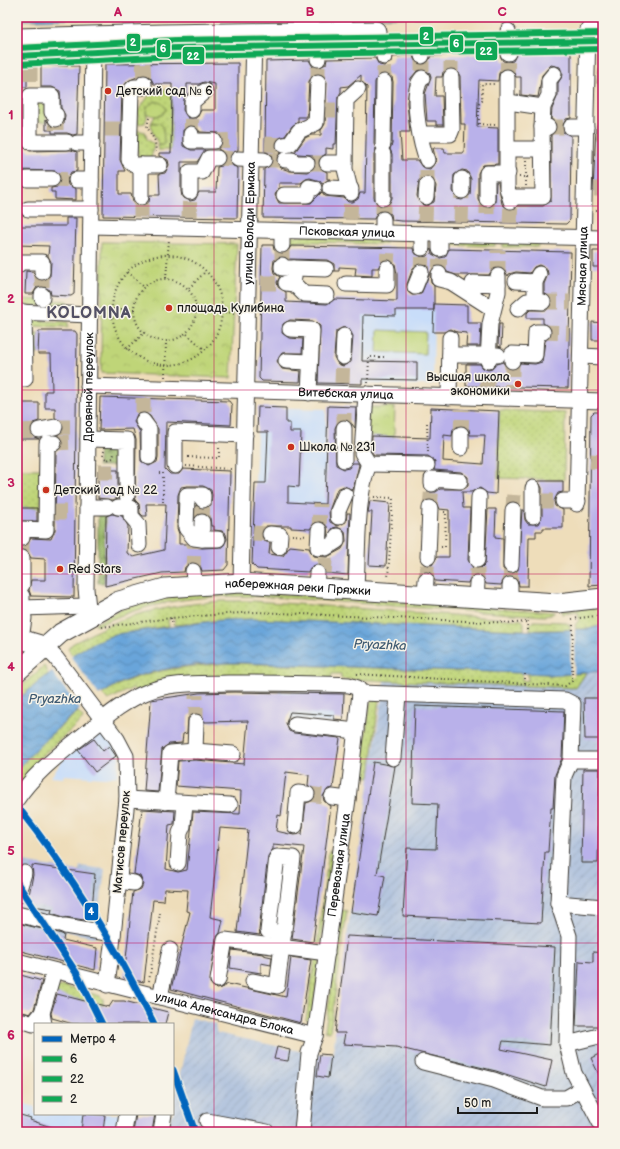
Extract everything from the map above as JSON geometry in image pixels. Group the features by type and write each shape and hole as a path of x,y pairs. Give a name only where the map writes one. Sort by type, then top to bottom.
{"main road":[{"path":"17,38 93,45 143,56 254,39 318,52 384,51 451,49 597,32"},
{"path":"25,59 93,45 254,39 508,42"},
{"name":"набережная реки Пряжки","path":"18,669 50,652 61,633 119,601 194,579 241,582 320,580 356,589 426,587 510,592 558,603 603,598"},
{"path":"19,639 50,652"}],"street":[{"name":"Мясная улица","path":"573,502 584,461 580,400 581,356 575,333 576,303 589,189 585,129 597,32"},
{"name":"улица Володи Ермака","path":"241,582 237,537 245,435 246,391 255,282 250,230 254,39"},
{"name":"Дровяной переулок","path":"91,617 83,510 93,472 83,435 94,312 91,209 75,135 93,45"},
{"path":"507,81 507,188 516,198 543,197 544,177 542,149 545,127 543,108 549,95 549,80 554,74"},
{"path":"421,134 450,134 452,129 451,77"},
{"path":"422,78 417,86 417,120 427,160"},
{"path":"284,144 290,144 299,131 316,123 319,110 318,82"},
{"path":"383,198 384,82"},
{"path":"141,197 152,165 134,165 129,160 127,129 131,90 134,87 144,87 144,83"},
{"path":"330,188 351,191 345,169 344,110 346,100 358,89"},
{"path":"192,110 192,102 205,90"},
{"path":"30,91 52,96 52,112 75,135 30,142 30,91"},
{"path":"508,102 543,108"},
{"path":"191,134 191,141 214,141"},
{"path":"508,149 542,149"},
{"path":"190,192 190,172 202,172 209,158 217,158"},
{"path":"285,160 292,160 294,163 307,163"},
{"path":"327,163 345,162"},
{"path":"487,199 488,173 508,175"},
{"path":"27,179 52,180"},
{"path":"284,195 308,195 309,187 314,188"},
{"path":"28,209 91,209"},
{"name":"Псковская улица","path":"91,226 141,222 190,223 250,230 282,238 349,226 386,234 423,235 440,242 460,229 498,234 539,244 583,238 603,238"},
{"path":"17,266 21,262 42,262 42,272"},
{"path":"326,269 288,266 290,283 304,294 327,294"},
{"path":"346,284 387,285 387,268"},
{"path":"415,288 421,272"},
{"path":"439,274 439,279 451,282 493,309"},
{"path":"516,281 537,278 539,302 527,301 518,309"},
{"path":"450,355 491,357 490,324 498,292 498,280 473,283 473,295"},
{"path":"17,379 25,379 21,312 94,312"},
{"path":"290,329 312,330 309,393"},
{"path":"512,361 512,354 535,355 536,332 543,332"},
{"path":"343,357 344,336"},
{"path":"450,338 450,355 458,401"},
{"path":"581,356 603,357"},
{"path":"286,361 310,362"},
{"name":"Витебская улица","path":"88,386 143,393 246,391 343,395 367,390 458,401 487,392 603,401"},
{"path":"367,390 362,453 369,464"},
{"path":"143,421 149,429 149,457"},
{"path":"39,430 55,427"},
{"path":"344,460 344,429 364,431"},
{"path":"175,466 176,432 245,435"},
{"path":"83,435 126,440 128,473 117,504"},
{"path":"22,538 22,529 46,530 49,512 47,442 54,443"},
{"path":"369,464 427,466"},
{"path":"356,589 362,495 365,473 369,464"},
{"path":"432,484 432,479 460,481"},
{"path":"197,540 186,528 187,495 202,495 202,500"},
{"path":"338,517 338,511 345,495"},
{"path":"477,560 480,497"},
{"path":"83,510 117,504 131,508 131,516 138,524 139,545"},
{"path":"428,557 430,508"},
{"path":"511,565 513,510"},
{"path":"197,540 202,522"},
{"path":"197,540 237,537"},
{"path":"19,639 24,618 22,596 22,558"},
{"path":"22,596 91,617"},
{"name":"Матисов переулок","path":"50,652 99,714 117,739 126,756 126,882 114,934 106,985"},
{"path":"17,799 40,771 99,714 147,691 158,688 196,690 349,684 358,688 360,693 565,700 573,704 572,760 564,776 558,903 569,936 567,1044 574,1073 599,1129"},
{"name":"Перевозная улица","path":"302,1132 309,1053 315,1036 327,953 348,799 360,693"},
{"path":"393,758 398,695"},
{"path":"195,751 196,722"},
{"path":"295,724 356,731"},
{"path":"166,802 170,753 195,751 233,754"},
{"path":"572,760 603,760"},
{"path":"295,826 298,793 307,794"},
{"path":"332,797 348,799"},
{"path":"127,799 230,805"},
{"path":"178,863 180,833 183,826 186,803"},
{"path":"17,896 24,873"},
{"path":"558,903 603,907"},
{"path":"17,914 62,925 114,934"},
{"path":"253,981 276,986 284,933"},
{"path":"218,980 224,940 327,953"},
{"path":"160,997 170,950"},
{"name":"улица Александра Блока","path":"17,962 315,1036"},
{"path":"43,1018 54,971"},
{"path":"24,1021 34,1023"},
{"path":"567,1044 603,1035"},
{"path":"423,1062 494,1080 542,1098 566,1098 582,1089"},
{"path":"124,1132 127,1115"},
{"path":"161,1132 164,1115"},
{"path":"207,1121 267,1132"}],"path":[{"path":"507,81 482,84 479,124 508,125"},
{"path":"149,118 147,128 156,144 152,165"},
{"path":"516,198 526,177 526,149"},
{"path":"508,175 544,177"},
{"path":"166,278 169,239"},
{"path":"168,255 182,257 206,271 215,283 220,297 222,312 220,326 214,339 205,350 193,359 180,364 165,366 144,361 127,349 115,331 111,309 116,289 127,272 146,259 168,255"},
{"path":"189,288 206,271"},
{"path":"127,272 144,287"},
{"path":"166,278 178,281 189,288 195,298 197,310 196,319 187,334 166,342 156,340 144,333 135,318 134,309 138,293 144,287 154,280 166,278"},
{"path":"94,312 111,309 134,309"},
{"path":"197,310 238,313"},
{"path":"127,349 144,333"},
{"path":"187,334 205,350"},
{"path":"164,378 166,342"},
{"path":"367,390 369,356 384,357"},
{"path":"427,424 427,466"},
{"path":"188,457 219,458 219,442"},
{"path":"108,449 103,454 104,459 107,460 112,458 114,454 112,450"},
{"path":"175,466 233,469"},
{"path":"159,473 163,472 163,503"},
{"path":"362,495 393,498 388,582"},
{"path":"276,539 330,540"},
{"path":"91,617 171,618 221,613 287,612 513,623 528,622"},
{"path":"572,619 603,615"},
{"path":"171,618 172,626"},
{"path":"527,630 528,618"},
{"path":"386,675 565,686 572,681 573,625"},
{"path":"525,673 525,683"},
{"path":"148,986 160,913"}],"shaded area":[{"path":"396,310 434,310 433,385 362,384 363,315 396,316"},
{"name":"Школа № 231","path":"258,407 326,409 325,504 282,513 254,512"},
{"path":"603,671 603,1132 168,1132 171,1115 174,1115 174,1101 192,1018 215,1024 217,1033 309,1053 333,1054 347,936 384,681 576,688 586,673"},
{"path":"279,691 343,694 343,715 334,715 334,724 290,719 291,712 277,710"},
{"path":"100,726 120,754 117,776 105,778 64,775 63,778 51,777 72,747"},
{"path":"17,861 79,871 80,866 105,869 96,938 65,931 61,962 17,951"},
{"path":"17,1086 25,1088 22,1103 34,1107 34,1115 123,1115 120,1132 17,1132"}],"green space":[{"path":"153,90 172,90 171,150 158,150 158,144 164,144 157,123 151,123 155,116 162,115 166,109 160,102 146,110 147,117 145,123 138,124 138,111"},
{"path":"36,101 46,104 46,123 36,121"},
{"path":"154,101 161,103 165,107 166,109 162,115 155,116 146,114 147,107"},
{"path":"151,123 160,123 163,127 164,144 158,144 152,131"},
{"path":"137,130 145,132 147,139 154,144 151,159 141,158 138,155"},
{"path":"285,235 385,237 385,244 284,241"},
{"path":"442,239 495,239 495,246 442,245"},
{"path":"503,240 538,241 538,247 503,247"},
{"path":"102,242 237,244 231,378 101,373"},
{"path":"20,299 68,301 68,307 19,305"},
{"path":"29,320 68,322 68,327 29,326"},
{"path":"378,330 426,332 425,354 377,352"},
{"path":"27,334 38,334 38,354 31,355"},
{"path":"368,407 395,407 394,437 368,436"},
{"path":"499,410 565,413 564,480 498,478"},
{"path":"99,443 123,443 122,466 98,466"},
{"path":"18,469 41,469 41,508 17,508"},
{"path":"98,513 105,513 104,583 98,583"},
{"path":"253,592 555,612 551,615 544,616 289,598 224,596 161,604 129,613 97,626 95,624 122,609 154,599 187,594"},
{"path":"220,601 253,601 522,620 524,623 524,630 255,619 222,620 175,625 174,618 168,619 169,626 116,634 95,642 72,655 68,649 72,644 124,619 151,611"},
{"path":"603,607 603,625 589,629 576,629 575,625 579,620 578,612 562,614 562,611"},
{"path":"533,621 564,622 570,625 570,630 530,630 530,624"},
{"path":"229,663 522,673 522,680 528,681 528,673 549,674 549,676 586,673 576,688 341,679 341,674 332,674 331,679 135,691 133,688 108,700 102,694 132,679 147,674 180,668"},
{"path":"44,666 49,673 17,700 17,690"},
{"path":"379,698 370,777 360,776 371,699"},
{"path":"78,712 83,718 82,720 37,760 40,764 17,788 16,771 21,763 54,731"},
{"path":"329,851 333,852 320,945 317,945"},
{"path":"342,910 347,911 330,1032 325,1031"},
{"path":"315,959 320,960 311,1021 306,1020"},
{"path":"63,986 100,996 103,999 103,1005 54,994 58,987"}],"water":[{"path":"17,17 250,17 17,20"},
{"path":"259,17 486,17 261,18"},
{"name":"Pryazhka","path":"255,619 539,631 589,629 603,625 603,671 549,676 548,674 246,663 219,663 175,667 135,677 120,683 104,693 72,716 56,730 17,770 17,700 72,655 95,642 116,634 222,620"}],"pier":[{"path":"575,627 574,676 570,677 571,628"},
{"path":"71,653 73,656 71,657 99,695 102,693 103,696 80,714 78,711 80,709 52,672 49,674 47,672"}],"building":[{"path":"517,53 571,54 571,118 566,119 562,127 563,132 571,136 570,220 566,224 401,221 392,220 391,214 383,210 378,211 374,219 263,218 264,169 271,165 273,160 269,153 265,151 266,61 309,60 313,67 318,68 326,64 327,59 375,58 379,65 384,66 392,62 393,57 413,56 415,61 422,65 427,63 431,56 499,54 503,61 513,61","holes":["551,65 560,67 563,75 558,83 558,95 552,109 551,119 556,122 557,127 556,132 551,135 551,201 543,206 518,206 509,210 502,204 498,182 496,182 495,203 491,207 483,207 478,199 478,173 483,165 498,164 498,128 477,127 479,80 498,81 499,73 502,69 511,69 516,77 521,77 521,95 538,97 542,75","450,68 456,69 460,76 461,124 465,124 464,153 445,153 444,148 433,148 436,161 430,169 422,167 417,160 402,160 400,132 410,132 407,102 411,78 418,70 422,69 430,73 431,78 425,94 427,121 436,121 436,125 443,125 442,96 435,96 436,77 442,77 443,72","318,73 323,75 327,82 325,124 321,130 321,135 311,135 305,138 295,152 298,154 312,155 316,163 315,167 307,172 290,171 281,168 277,164 276,160 280,153 275,147 275,142 279,138 285,136 292,126 298,122 298,117 307,117 309,81 314,74","385,73 392,77 393,82 392,144 390,149 392,154 392,198 388,206 383,207 378,206 374,198 374,154 376,149 374,144 375,82 379,74","361,75 361,81 367,87 365,193 360,193 358,199 353,202 348,202 344,198 325,196 322,192 311,203 279,203 275,195 279,187 279,183 301,183 310,178 320,181 322,184 330,179 327,179 327,172 319,168 318,163 319,158 326,154 326,148 333,149 333,144 336,144 338,97 341,92 341,87 348,86","462,170 467,171 471,179 470,195 462,200 457,199 453,191 454,175","427,176 432,178 436,186 434,202 426,206 421,204 417,196 419,180"]},
{"path":"238,63 238,150 231,154 229,159 233,166 238,168 237,218 103,216 105,64","holes":["144,74 149,75 154,84 172,84 171,153 159,153 159,156 168,160 169,165 165,173 159,174 160,195 150,195 149,202 141,206 133,202 131,194 119,194 119,171 125,171 120,160 122,89 128,81","204,82 215,84 215,110 201,110 197,118 188,118 183,110 184,99 187,94 187,84 199,84","191,125 196,126 200,132 219,133 223,141 218,149 225,153 226,158 222,166 217,167 216,192 199,192 195,200 190,201 182,197 181,162 197,162 205,150 191,150 183,146 183,130"]},
{"path":"41,66 79,66 77,134 52,133 52,130 46,130 46,119 51,127 56,128 64,124 65,115 61,108 60,91 52,87 41,87"},
{"path":"17,67 27,67 27,87 17,87"},
{"path":"596,128 603,128 603,191 593,191"},
{"path":"17,147 23,147 30,151 71,150 77,152 77,171 71,172 67,180 68,185 76,189 76,200 55,199 55,192 51,192 51,188 57,187 61,179 56,171 17,170"},
{"path":"66,218 76,218 74,294 71,296 51,295 50,290 42,286 37,287 33,294 25,294 26,271 33,272 38,280 46,280 50,276 51,262 48,256 49,246 17,245 17,226 66,226"},
{"path":"262,245 273,245 274,250 282,254 287,253 291,246 413,248 414,253 422,257 427,256 431,249 432,254 440,258 445,257 449,249 571,252 568,388 466,386 466,364 480,364 483,368 488,370 492,369 496,364 503,362 507,369 512,370 517,369 520,363 535,364 542,362 545,341 551,336 551,328 543,323 543,318 527,318 527,313 530,310 547,310 552,303 551,298 544,293 544,284 548,274 547,269 539,265 534,267 530,273 516,272 509,274 508,276 503,268 498,267 493,268 489,275 456,275 447,272 443,266 435,266 430,274 431,283 434,286 434,310 396,310 396,316 363,315 362,361 417,362 417,380 362,379 362,384 318,383 320,326 313,321 290,320 283,324 282,333 289,338 303,339 302,353 282,353 277,361 282,369 301,371 300,382 262,381 259,378","holes":["282,256 288,259 327,260 334,264 334,271 339,271 339,267 356,268 355,275 372,276 372,268 378,268 383,260 391,260 395,264 397,274 397,301 335,299 327,304 286,302 286,292 278,287 277,282 280,277 274,273 274,260","419,263 428,266 429,275 421,294 412,295 408,292 407,284 413,268","344,327 349,329 353,336 351,362 343,366 338,364 334,357 336,331"]},
{"path":"593,251 603,251 603,267 593,267"},
{"path":"434,304 467,305 467,323 481,323 480,346 466,346 467,333 457,332 451,329 444,332 433,332"},
{"path":"592,322 603,323 603,340 592,340"},
{"path":"499,324 502,324 501,347 498,346"},
{"path":"39,331 75,331 77,334 74,597 31,596 29,590 31,580 45,580 45,559 31,558 26,550 17,551 17,545 26,546 31,538 51,539 55,530 56,452 62,447 62,439 58,435 63,430 64,426 62,421 55,418 55,408 45,408 45,391 52,391 51,354 38,354"},
{"path":"100,397 229,401 232,405 231,425 166,422 165,469 170,474 179,474 183,469 230,471 228,565 224,570 202,571 200,565 191,562 185,567 184,572 162,573 105,586 106,516 112,514 122,516 128,526 127,553 133,557 164,550 166,504 146,504 147,516 143,516 140,513 139,504 135,500 136,440 133,429 99,430","holes":["142,412 150,416 158,429 157,462 149,466 141,461 140,432 134,422 137,414","203,486 211,490 211,505 203,509 196,505 195,516 202,513 207,514 210,518 211,526 214,526 214,530 222,531 226,534 227,539 223,547 202,548 193,547 187,544 179,544 179,534 177,528 178,495 181,487"]},
{"path":"17,403 39,403 39,421 33,423 30,431 32,436 39,439 18,439"},
{"path":"328,406 356,407 355,428 349,420 344,419 339,420 335,428 336,465 344,469 349,468 352,463 358,463 359,465 353,490 344,486 337,489 329,511 330,522 338,526 346,522 347,513 350,513 348,575 326,573 322,566 317,564 310,568 308,572 257,569 252,564 255,483 266,483 268,432 257,432 258,407 286,408 286,423 290,423 290,432 301,432 299,487 288,486 288,502 325,504","holes":["320,521 327,526 328,536 333,528 337,527 345,531 346,541 342,549 327,557 313,556 309,548 290,546 283,556 269,554 270,543 264,541 261,534 266,526 291,526 291,528 310,529 315,522"]},
{"path":"431,408 499,411 496,494 487,493 480,488 471,492 462,492 463,508 470,508 468,560 473,568 481,568 485,564 488,509 496,509 495,537 503,538 503,569 510,574 518,570 522,510 524,510 525,520 528,524 538,524 542,516 542,488 538,481 563,481 563,492 558,493 554,501 555,506 563,510 563,528 543,528 543,531 536,531 536,537 529,537 528,586 519,586 518,580 510,576 505,577 501,585 486,584 482,576 477,574 470,578 468,583 435,581 431,573 425,571 425,565 432,565 437,557 449,557 449,510 439,509 435,501 428,499 428,492 436,492 440,489 464,489 468,486 468,477 461,472 434,470 435,461 428,456 374,455 371,451 372,436 430,438","holes":["461,425 469,429 470,435 485,435 483,464 443,461 444,435 452,436 453,429"]},
{"path":"594,412 603,412 603,585 589,586 591,415"},
{"path":"98,470 118,470 118,498 113,500 98,498"},
{"path":"370,501 390,503 386,566 369,565 372,512 368,512"},
{"path":"17,508 37,508 37,521 17,521"},
{"path":"234,692 344,694 343,720 334,719 334,715 290,712 286,723 289,731 294,733 340,738 333,788 328,789 323,796 324,801 331,806 313,942 292,939 304,847 273,844 273,849 268,856 259,930 260,935 237,932 248,830 220,828 210,917 223,920 220,933 216,938 210,983 216,989 228,984 286,997 291,957 311,960 301,1023 171,989 190,912 186,911 188,890 165,889 164,901 153,900 144,982 124,978 133,892 141,889 143,884 140,876 134,874 142,809 175,811 174,824 169,825 166,869 178,872 187,870 193,812 240,814 241,791 176,786 178,761 195,760 244,764 248,721 205,722 200,714 191,714 188,718 187,733 183,734 182,743 169,744 162,749 158,792 144,791 151,700 199,693","holes":["286,772 309,775 308,785 315,791 314,800 306,803 302,834 294,835 276,831 278,815 281,816"]},
{"path":"584,698 603,698 602,739 585,739"},
{"path":"415,706 564,711 562,758 555,775 548,852 545,852 541,923 403,916 407,848 436,849 438,804 412,803"},
{"path":"94,739 103,751 109,746 116,756 95,772 78,750"},
{"path":"373,762 395,766 377,874 385,876 378,916 351,912"},
{"path":"583,769 600,769 598,863 581,863"},
{"path":"32,865 95,874 91,921 64,917 51,913 52,909 27,905 33,875"},
{"path":"17,923 59,933 64,935 63,940 97,948 95,970 17,950"},
{"path":"347,936 555,947 550,1045 503,1041 501,1049 552,1060 546,1087 496,1071 396,1047 343,1044 345,1033 335,1033"},
{"path":"232,950 263,954 272,957 271,965 261,963 261,973 230,968"},
{"path":"593,952 603,953 602,1026 576,1026 579,961 593,962"},
{"path":"17,974 42,981 34,1009 30,1014 23,1012 17,1015"},
{"path":"57,994 109,1007 113,1001 124,1001 168,1012 165,1023 70,1023 52,1018 51,1013"},
{"path":"277,1047 290,1050 288,1061 274,1059"},
{"path":"603,1052 603,1083 591,1058"},
{"path":"320,1054 331,1055 328,1078 317,1076"},
{"path":"17,1114 60,1130 60,1132 17,1132"},
{"path":"83,1115 105,1115 103,1132 81,1132"},
{"path":"136,1115 155,1115 152,1132 133,1132"}],"tunnel":[{"path":"507,77 508,53"},
{"path":"451,55 451,77"},
{"path":"422,56 422,78"},
{"path":"384,57 384,82"},
{"path":"318,59 318,82"},
{"path":"143,63 144,83"},
{"path":"30,66 30,87"},
{"path":"597,76 603,77"},
{"path":"191,134 192,110"},
{"path":"321,110 341,110"},
{"path":"56,119 56,130"},
{"path":"548,127 571,127"},
{"path":"105,129 123,129"},
{"path":"596,132 603,132"},
{"path":"214,141 238,140"},
{"path":"265,144 284,145"},
{"path":"217,158 238,159"},
{"path":"264,160 285,160"},
{"path":"427,160 427,185"},
{"path":"307,163 327,163"},
{"path":"52,179 76,180"},
{"path":"594,189 603,189"},
{"path":"461,222 462,191"},
{"path":"189,217 190,192"},
{"path":"350,219 351,193"},
{"path":"141,197 141,217"},
{"path":"425,221 426,197"},
{"path":"383,198 383,219"},
{"path":"487,199 487,222"},
{"path":"510,223 511,201"},
{"path":"282,245 282,265"},
{"path":"387,268 388,248"},
{"path":"421,272 422,248"},
{"path":"439,274 440,249"},
{"path":"498,250 498,276"},
{"path":"42,272 42,295"},
{"path":"261,283 286,283"},
{"path":"543,302 570,302"},
{"path":"543,332 569,333"},
{"path":"342,383 343,357"},
{"path":"487,387 488,361"},
{"path":"512,361 512,387"},
{"path":"143,398 143,421"},
{"path":"344,407 344,428"},
{"path":"461,434 462,409"},
{"path":"55,427 76,427"},
{"path":"18,431 39,430"},
{"path":"54,443 76,442"},
{"path":"590,461 603,462"},
{"path":"98,472 122,472"},
{"path":"430,508 432,484"},
{"path":"513,510 514,492"},
{"path":"202,522 203,500"},
{"path":"538,501 563,501"},
{"path":"319,530 320,504"},
{"path":"51,512 75,512"},
{"path":"253,533 270,534"},
{"path":"22,538 22,558"},
{"path":"193,571 194,543"},
{"path":"324,573 326,548"},
{"path":"426,580 428,557"},
{"path":"477,560 477,583"},
{"path":"510,585 511,565"},
{"path":"196,695 196,722"},
{"path":"307,794 332,797"}],"metro line":[{"name":"4","path":"17,806 56,858 92,911 153,1023"},
{"name":"4","path":"17,883 77,974 102,1023"},
{"name":"4","path":"174,1073 195,1132"}],"transit line":[{"name":"2","path":"17,48 176,40 603,33"},
{"name":"6","path":"17,56 176,48 603,41"},
{"name":"22","path":"17,64 176,56 603,49"}],"place":[{"name":"Детский сад № 6","path":"108,91"},
{"name":"площадь Кулибина","path":"169,308"},
{"name":"Высшая школа экономики","path":"518,384"},
{"name":"Школа № 231","path":"291,447"},
{"name":"Детский сад № 22","path":"46,490"},
{"name":"Red Stars","path":"60,569"}],"district":[{"name":"KOLOMNA","path":"89,313"}]}
